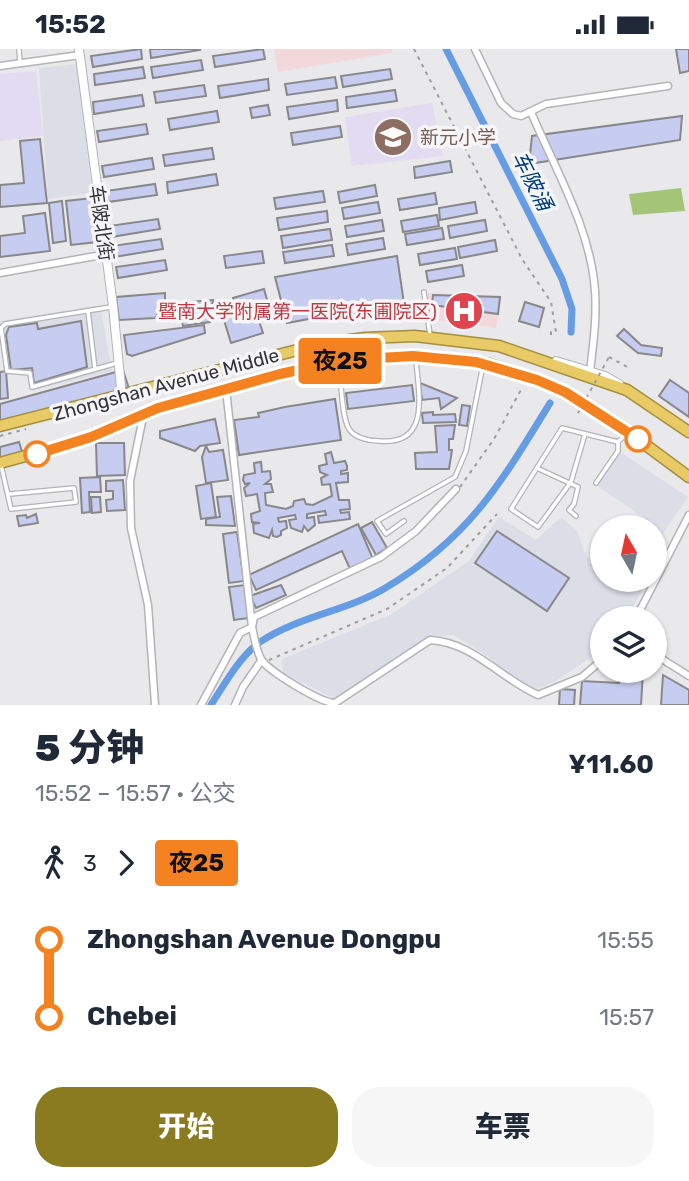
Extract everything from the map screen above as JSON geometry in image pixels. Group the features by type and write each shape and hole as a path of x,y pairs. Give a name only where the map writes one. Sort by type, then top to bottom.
{"highway":[{"name":"Zhongshan Avenue Middle","path":"0,426 321,344 373,337 430,337 499,346 627,390 689,432"},
{"name":"Zhongshan Avenue Middle","path":"0,463 83,440 140,414 226,389 337,362 416,356 483,363 565,392 689,477"}],"street":[{"path":"475,49 501,103 513,114 531,112 547,104 668,86"},
{"path":"0,66 79,52"},
{"name":"车陂北街","path":"79,52 107,254 122,397"},
{"path":"531,112 583,233 590,261 596,318 590,372"},
{"path":"0,274 107,254"},
{"path":"545,360 610,379 627,390"},
{"path":"226,389 252,627 261,661 312,696 335,703 430,640 442,641 485,660 513,682 538,695 582,677 590,670"},
{"path":"140,414 142,422 130,481 131,528 148,605 155,705"},
{"path":"252,627 254,617 381,557 416,531 456,489"},
{"path":"642,606 689,515"},
{"path":"201,705 240,633 252,627"},
{"path":"235,705 243,687 261,661"},
{"path":"667,662 689,675"},
{"path":"538,695 538,705"}],"lane":[{"path":"19,49 20,63"},
{"path":"424,292 430,337"},
{"path":"113,306 5,324 1,328 7,371 30,373 32,387 118,363"},
{"path":"88,310 95,369"},
{"path":"337,362 349,428 359,437 380,442 407,435 418,422 420,395 416,356"},
{"path":"404,521 386,534 377,521 455,477 469,438 483,363"},
{"path":"585,434 571,482 538,527 511,509 539,469 562,428 618,442"},
{"path":"596,483 618,451 618,442 627,432"},
{"path":"0,463 5,489 10,494 11,509 76,502 74,488 10,494"},
{"path":"539,469 571,482 578,488 569,510 576,516"}],"path":[{"path":"414,49 522,259 551,302 556,333 551,332 551,336"},
{"path":"579,413 609,357 631,369"},
{"path":"456,489 463,485 475,469 522,388"},
{"path":"261,661 272,659 387,609 447,568 497,514"}],"shaded area":[{"path":"274,49 392,49 392,53 278,72"},
{"path":"77,64 92,193 48,199 39,68"},
{"path":"36,71 43,136 0,141 0,74"},
{"name":"新元小学","path":"432,103 443,156 352,166 345,117"},
{"name":"暨南大学附属第一医院(东圃院区)","path":"426,293 502,296 496,328 429,319"},
{"path":"100,305 112,371 32,391 28,375 9,375 4,370 0,321"},
{"path":"620,452 688,497 667,528 667,515 640,515 597,486"},
{"path":"499,517 536,540 561,517 577,531 586,556 590,560 590,592 641,592 633,606 590,606 590,658 556,681 532,691 519,686 488,656 453,635 430,637 338,700 283,673 282,659 392,614 469,561"}],"green space":[{"path":"681,188 685,211 633,215 629,194"}],"building":[{"path":"141,49 142,59 93,67 91,56"},
{"path":"150,49 200,49 200,50 151,58"},
{"path":"263,49 265,59 215,67 213,56"},
{"path":"676,49 689,49 689,71 680,73"},
{"path":"201,60 203,70 153,78 151,67"},
{"path":"143,67 145,78 95,85 94,74"},
{"path":"390,69 392,79 343,87 341,76"},
{"path":"335,77 337,88 287,95 285,84"},
{"path":"268,79 269,90 220,98 218,86"},
{"path":"204,85 206,96 156,103 154,92"},
{"path":"395,90 397,101 347,108 346,97"},
{"path":"142,95 144,106 94,114 93,102"},
{"path":"337,100 338,111 289,119 287,107"},
{"path":"268,105 270,115 252,118 250,108"},
{"path":"217,111 219,122 170,130 168,119"},
{"path":"682,116 680,140 529,164 532,136"},
{"path":"146,124 148,134 99,142 97,131"},
{"path":"340,126 342,137 293,145 291,133"},
{"path":"40,139 47,203 0,207 0,185 24,183 20,141"},
{"path":"212,148 214,159 165,166 163,155"},
{"path":"152,158 154,169 104,177 102,166"},
{"path":"450,161 452,172 415,178 414,167"},
{"path":"216,174 218,185 168,193 167,182"},
{"path":"155,184 157,195 108,202 106,191"},
{"path":"375,185 377,196 340,203 338,192"},
{"path":"323,191 325,202 276,209 274,198"},
{"path":"435,193 437,204 400,210 398,199"},
{"path":"92,198 97,242 71,245 66,201"},
{"path":"62,201 66,241 53,243 49,203"},
{"path":"378,202 380,213 344,219 342,208"},
{"path":"475,202 477,213 440,220 439,208"},
{"path":"327,211 328,222 279,230 277,218"},
{"path":"45,213 50,251 0,257 0,236 25,233 23,216"},
{"path":"437,215 439,226 403,232 401,221"},
{"path":"158,219 160,229 111,237 109,226"},
{"path":"382,220 384,231 347,237 345,226"},
{"path":"485,220 487,231 450,238 448,226"},
{"path":"442,228 444,239 407,245 405,234"},
{"path":"330,229 332,240 283,248 281,236"},
{"path":"383,238 385,249 348,255 346,244"},
{"path":"161,239 163,249 114,257 112,246"},
{"path":"495,240 497,251 460,258 458,247"},
{"path":"332,245 334,256 285,263 283,252"},
{"path":"455,248 457,259 420,265 418,254"},
{"path":"262,251 264,263 226,268 224,256"},
{"path":"397,256 405,310 330,315 287,323 275,277"},
{"path":"165,260 167,270 118,278 116,267"},
{"path":"462,265 464,276 428,282 426,271"},
{"path":"264,289 271,314 258,318 263,333 231,343 223,317 237,313 233,298"},
{"path":"165,293 165,304 155,318 119,320 116,297"},
{"path":"433,295 500,297 498,314 432,305"},
{"path":"213,300 210,322 183,326 181,319 166,320 165,304"},
{"path":"525,302 544,308 539,327 519,321"},
{"path":"81,321 87,367 34,383 32,368 11,370 6,335 9,327 37,323 38,329"},
{"path":"204,325 205,333 132,356 127,354 124,335"},
{"path":"624,329 641,345 662,348 661,356 638,353 617,336"},
{"path":"123,370 130,392 0,428 0,404"},
{"path":"6,371 8,398 0,399 0,372"},
{"path":"670,380 689,393 689,417 659,396"},
{"path":"420,383 457,398 441,409 439,398 422,400"},
{"path":"412,385 414,401 348,409 346,393"},
{"path":"335,399 341,440 239,455 234,420 259,417 258,413 285,407"},
{"path":"462,405 470,406 467,426 459,425"},
{"path":"433,412 433,415 455,414 456,422 423,423 422,413"},
{"path":"215,419 220,443 200,446 195,451 160,438 160,431"},
{"path":"455,425 453,439 449,439 449,450 452,450 449,469 416,469 415,453 437,452 435,426"},
{"path":"19,442 24,458 0,465 0,447"},
{"path":"96,443 124,443 125,475 97,476"},
{"path":"206,446 209,452 223,450 228,480 206,483 202,457"},
{"path":"331,452 334,463 345,461 347,466 347,470 341,471 341,474 348,473 348,482 336,483 339,500 349,500 350,509 340,510 341,513 349,512 350,519 319,523 318,516 326,515 325,511 307,514 307,518 314,517 315,525 308,531 304,526 302,532 291,528 289,520 296,519 295,515 278,518 279,522 286,521 287,528 277,537 273,536 272,530 269,538 254,533 253,524 260,523 252,522 251,514 260,511 257,494 246,496 244,488 250,483 245,484 243,480 244,475 255,473 254,463 261,462 262,472 270,471 271,479 265,484 271,484 273,492 265,493 266,505 286,509 293,506 294,501 304,499 306,504 313,505 332,496 330,484 322,485 321,478 327,475 320,472 319,466 327,464 325,454"},
{"path":"100,477 101,492 89,492 90,512 82,513 80,478"},
{"path":"123,480 125,510 107,511 106,500 113,499 113,491 106,491 106,481"},
{"path":"211,483 216,517 201,519 196,486"},
{"path":"231,496 235,526 206,525 206,519 220,517 217,497"},
{"path":"91,497 100,497 101,512 92,513"},
{"path":"36,514 38,523 19,526 17,516 26,515 27,518"},
{"path":"372,522 387,548 376,555 361,528"},
{"path":"358,524 373,559 350,569 342,551 256,590 249,575"},
{"path":"497,531 569,578 547,611 475,563"},
{"path":"237,532 244,581 229,583 223,534"},
{"path":"245,585 249,618 234,620 229,587"},
{"path":"281,585 286,595 256,608 250,596"},
{"path":"667,677 689,690 689,705 661,705 662,683 667,683"},
{"path":"582,681 642,683 641,705 580,705"},
{"path":"560,689 575,690 574,705 559,705"}],"waterway":[{"name":"车陂涌","path":"446,49 562,279 572,309 571,332"},
{"path":"211,705 239,663 260,642 290,626 372,595 416,568 440,549 481,507 550,403"}],"bus line":[{"name":"夜25","path":"37,454 91,437 145,412 280,374 345,360 413,356 476,362 537,380 565,392 638,439"}],"place":[{"name":"新元小学","path":"393,137"},
{"name":"暨南大学附属第一医院(东圃院区)","path":"464,311"}]}
